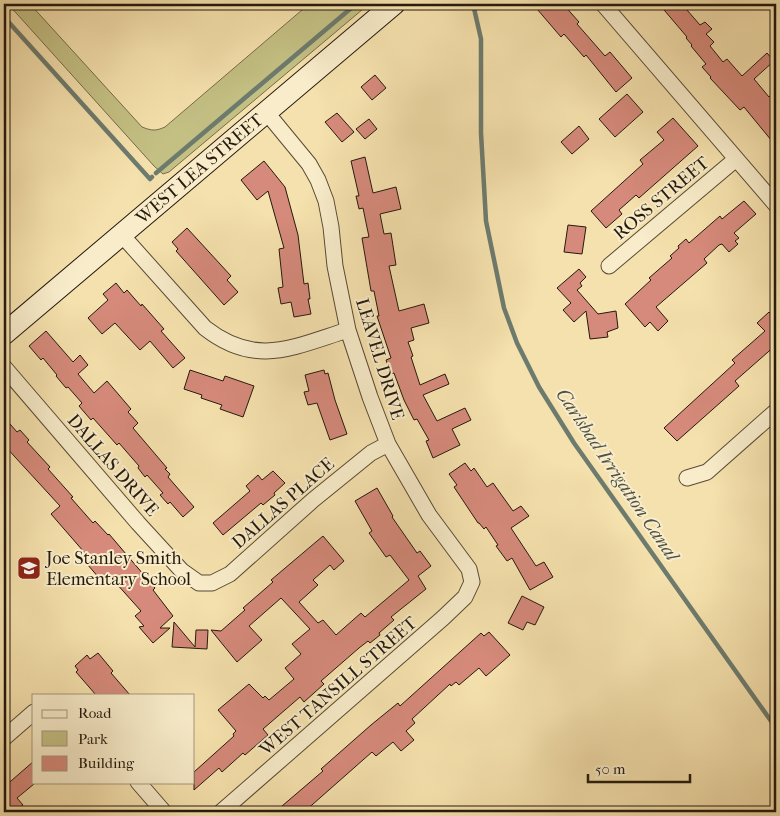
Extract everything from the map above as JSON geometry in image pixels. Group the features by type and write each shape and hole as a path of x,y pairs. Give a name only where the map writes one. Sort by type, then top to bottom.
{"main road":[{"name":"WEST LEA STREET","path":"4,334 394,4"}],"street":[{"path":"603,4 776,205"},
{"name":"LEAVEL DRIVE","path":"267,113 309,164 318,180 330,218 335,266 348,330 388,444 429,515 469,569 472,582"},
{"name":"ROSS STREET","path":"609,266 736,159"},
{"path":"121,234 205,328 235,346 271,351 296,346 348,330"},
{"name":"DALLAS DRIVE","path":"4,367 138,523 182,571 199,583"},
{"path":"688,478 707,472 776,411"},
{"name":"DALLAS PLACE","path":"199,583 212,583 230,574 320,494 371,453 388,444"},
{"name":"WEST TANSILL STREET","path":"221,812 443,618 465,597 472,582"},
{"path":"4,738 32,714"},
{"path":"140,784 164,812"}],"green space":[{"path":"8,4 30,4 142,127 154,130 165,127 309,4 369,4 169,172 163,174"}],"building":[{"path":"544,4 563,4 579,22 577,24 605,56 610,52 632,78 616,92 586,55 584,57 564,34 561,37 537,9"},
{"path":"659,4 694,4 687,10 700,25 705,22 712,29 706,34 714,42 710,46 723,62 727,59 742,76 767,53 774,61 754,79 769,97 776,91 776,146 744,107 740,110 710,78 702,67 706,64 691,46 687,37"},
{"path":"375,75 386,88 372,100 361,87"},
{"path":"627,94 643,112 615,137 599,119"},
{"path":"337,113 354,132 342,142 325,122"},
{"path":"673,118 698,146 639,198 636,195 619,210 622,214 606,228 591,211 643,164 640,160 664,140 657,132"},
{"path":"369,119 377,129 365,139 356,129"},
{"path":"579,126 589,139 572,154 561,142"},
{"path":"365,157 373,193 396,187 401,209 380,214 384,234 391,233 396,265 389,266 399,311 424,304 429,323 411,328 414,340 408,342 420,385 445,374 449,384 423,395 437,421 465,408 471,420 452,429 460,445 433,458 426,441 429,440 417,419 414,420 394,373 391,374 386,360 391,358 377,316 379,316 374,291 371,291 362,238 369,237 363,208 359,209 356,196 359,196 351,161"},
{"path":"264,161 285,187 298,235 304,284 308,283 310,299 308,299 311,314 294,317 291,302 281,304 278,288 283,287 279,249 284,248 268,191 257,200 241,180"},
{"path":"744,201 756,214 734,233 739,238 735,241 738,244 729,252 722,244 719,245 704,259 707,263 656,307 668,321 658,331 650,322 645,327 625,304 651,280 649,278 672,258 670,256 686,239 689,243 720,216 722,219"},
{"path":"568,225 586,227 582,254 564,252"},
{"path":"187,228 231,276 227,280 238,292 224,305 176,251 178,249 172,242"},
{"path":"579,269 586,277 580,283 582,286 577,290 598,314 616,311 618,328 607,332 608,337 590,339 586,311 574,322 563,310 571,303 557,288"},
{"path":"116,283 124,293 127,290 141,306 142,304 164,329 161,331 185,358 173,368 150,341 140,350 115,323 102,334 88,318 108,300 103,294"},
{"path":"769,312 776,320 776,345 735,381 739,386 677,441 664,428 735,363 732,360 765,331 757,323"},
{"path":"46,331 73,362 80,355 88,365 78,374 94,393 107,381 131,409 128,412 138,423 133,428 167,468 165,469 170,474 168,477 194,507 183,517 170,502 168,504 160,495 163,493 147,475 145,477 138,468 139,466 119,443 117,445 93,418 91,420 79,406 82,403 68,387 66,388 43,358 41,360 29,346"},
{"path":"190,370 223,381 225,376 254,386 243,417 220,409 222,405 201,398 202,395 184,389"},
{"path":"324,370 325,374 328,373 347,434 330,440 317,403 308,405 304,392 309,391 305,375"},
{"path":"4,417 17,432 20,430 29,440 27,442 50,467 48,469 73,497 71,498 93,523 95,521 109,534 155,588 153,590 173,616 160,628 170,628 153,643 139,627 144,626 135,616 141,611 107,573 100,579 87,564 91,560 51,514 60,506 4,445"},
{"path":"465,463 471,471 474,468 487,487 493,483 513,511 521,506 529,516 511,528 536,566 544,562 553,577 530,590 512,558 507,561 486,527 484,529 478,523 454,487 457,485 449,474"},
{"path":"273,471 285,483 274,493 275,495 263,505 261,503 223,535 213,523 250,491 246,486 258,475 262,480"},
{"path":"377,488 392,517 417,553 420,551 431,566 418,576 426,589 391,617 394,620 379,633 380,635 370,643 368,641 359,648 321,681 324,684 304,702 300,697 263,729 268,735 245,755 243,753 222,772 219,768 194,790 195,771 234,736 233,734 236,731 218,710 249,684 263,698 265,696 269,700 294,679 285,668 301,654 292,644 310,629 281,598 249,626 262,640 237,662 211,630 221,631 245,610 243,608 273,582 271,580 323,536 344,561 334,570 330,565 313,580 318,585 299,602 318,623 323,620 336,635 361,613 365,617 409,580 390,555 386,557 369,533 372,531 355,501"},
{"path":"522,596 544,607 535,625 527,622 523,630 508,623"},
{"path":"174,622 195,647 196,630 208,630 207,649 172,647"},
{"path":"489,632 510,655 486,676 479,668 459,685 456,682 451,686 450,684 412,719 415,723 406,731 414,740 401,751 393,742 376,756 372,752 304,812 275,812 323,771 321,769 371,725 398,703 400,706 481,633 484,636"},
{"path":"98,653 113,671 111,673 129,694 95,694 76,672 78,670 75,666 87,655 90,659"},
{"path":"32,763 32,784 34,784 17,798 23,805 13,812 4,802 4,787"}],"waterway":[{"path":"156,173 356,4"},
{"name":"Carlsbad Irrigation Canal","path":"473,4 481,39 481,133 486,221 504,308 517,343 539,387 574,443 776,728"},
{"path":"4,17 150,179 152,177"}],"place":[{"name":"Joe Stanley Smith Elementary School","path":"29,568"}]}
